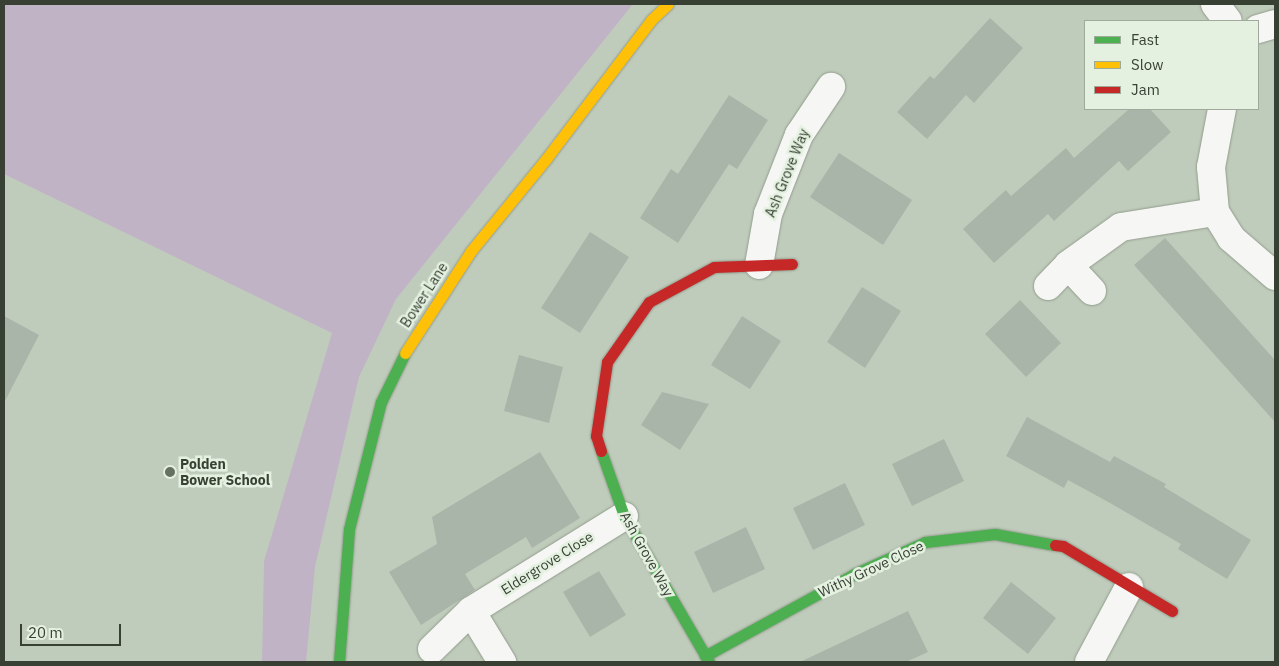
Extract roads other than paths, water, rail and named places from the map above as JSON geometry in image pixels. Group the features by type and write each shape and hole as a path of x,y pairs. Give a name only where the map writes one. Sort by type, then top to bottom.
{"street":[{"name":"Bower Lane","path":"339,662 340,616 349,529 381,402 395,368 471,251 546,159 651,20 668,4"},
{"path":"1215,4 1227,20"},
{"path":"1259,29 1275,24"},
{"name":"Ash Grove Way","path":"759,265 768,214 799,135 831,87"},
{"path":"1222,110 1211,167 1215,212 1231,238 1275,276"},
{"path":"1048,286 1068,266 1121,227 1215,212"},
{"name":"Ash Grove Way","path":"707,659 624,516 596,436 607,362 649,302 714,267 792,264"},
{"path":"1068,266 1092,291"},
{"name":"Eldergrove Close","path":"432,650 471,612 624,516"},
{"name":"Withy Grove Close","path":"707,659 854,574 925,542 995,534 1063,546 1172,611"},
{"path":"1089,662 1129,587"},
{"path":"471,612 502,662"}],"place":[{"name":"Polden Bower School","path":"170,472"}]}
